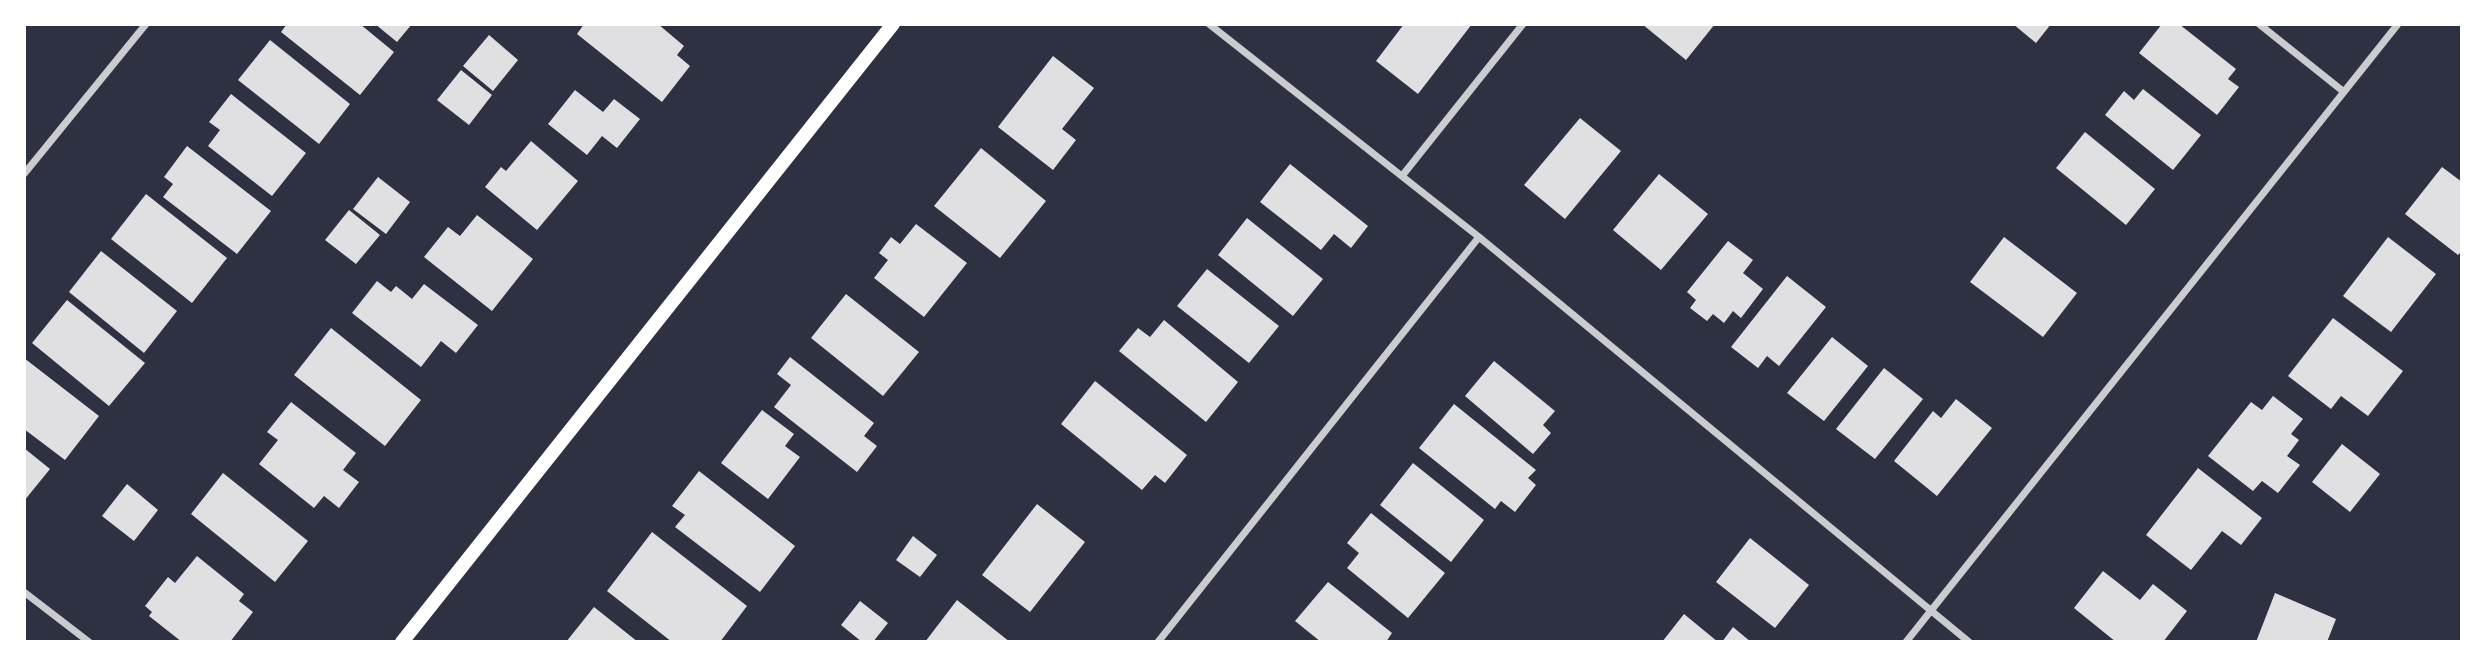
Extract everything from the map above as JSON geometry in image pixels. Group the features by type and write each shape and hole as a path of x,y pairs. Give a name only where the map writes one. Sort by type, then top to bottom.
{"main road":[{"path":"402,642 893,24"}],"street":[{"path":"24,174 146,24"},
{"path":"1209,24 1479,237 1969,642"},
{"path":"1402,176 1523,24"},
{"path":"2259,24 2344,92"},
{"path":"1906,642 2398,24"},
{"path":"1158,642 1479,237"},
{"path":"24,592 89,642"}],"building":[{"path":"287,24 360,24 394,52 360,95 281,32"},
{"path":"375,24 412,24 397,42"},
{"path":"584,24 658,24 684,46 677,55 690,66 662,102 577,34"},
{"path":"1404,24 1472,24 1418,94 1376,61"},
{"path":"1642,24 1715,24 1686,60"},
{"path":"2013,24 2051,24 2036,43"},
{"path":"2162,24 2179,24 2236,69 2228,79 2239,87 2217,115 2139,53"},
{"path":"489,35 518,60 493,91 463,66"},
{"path":"270,40 350,104 319,144 238,80"},
{"path":"1053,56 1094,88 1062,129 1076,140 1053,170 998,127"},
{"path":"461,70 492,95 469,125 437,100"},
{"path":"2143,89 2201,135 2173,170 2105,115 2124,91 2134,100"},
{"path":"575,90 603,112 614,99 640,119 617,148 602,136 587,155 548,124"},
{"path":"231,94 306,153 272,196 208,146 220,130 209,122"},
{"path":"1580,118 1621,151 1565,219 1524,185"},
{"path":"2085,132 2155,189 2126,225 2056,168"},
{"path":"531,141 578,181 537,230 485,187 501,167 506,171"},
{"path":"187,146 271,211 237,254 163,197 173,184 164,177"},
{"path":"981,148 1046,201 1000,258 934,206"},
{"path":"1290,164 1368,226 1351,248 1334,234 1321,250 1260,202"},
{"path":"2442,167 2462,182 2462,251 2458,255 2405,214"},
{"path":"1659,174 1708,214 1661,270 1613,230"},
{"path":"378,177 410,202 386,234 353,209"},
{"path":"146,194 227,258 192,303 111,239"},
{"path":"349,210 380,235 356,264 325,240"},
{"path":"477,215 533,259 492,311 424,257 448,227 460,236"},
{"path":"1247,218 1323,279 1293,316 1218,255"},
{"path":"916,224 967,263 924,317 874,278 888,260 879,253 891,237 900,244"},
{"path":"2004,237 2077,293 2043,337 1970,282"},
{"path":"2388,237 2436,274 2391,332 2343,296"},
{"path":"1728,241 1753,260 1743,273 1763,289 1741,318 1733,311 1724,323 1713,314 1707,321 1690,308 1696,300 1687,292"},
{"path":"101,251 177,311 144,353 69,292"},
{"path":"1207,269 1279,326 1249,363 1177,306"},
{"path":"1787,276 1826,307 1779,366 1767,356 1758,368 1731,347"},
{"path":"377,281 391,292 396,286 412,299 424,284 478,325 456,353 441,341 421,367 352,313"},
{"path":"846,294 919,352 883,396 811,338"},
{"path":"67,300 145,363 109,406 32,343"},
{"path":"2333,318 2403,371 2368,416 2341,396 2331,409 2288,376"},
{"path":"1164,320 1238,382 1206,422 1119,351 1138,328 1150,337"},
{"path":"331,328 421,400 385,446 294,375"},
{"path":"1832,337 1868,366 1824,421 1787,393"},
{"path":"790,357 874,423 864,436 877,446 857,472 774,407 791,385 777,374"},
{"path":"24,358 99,416 65,460 24,429"},
{"path":"1494,361 1555,411 1543,425 1551,433 1533,454 1465,396"},
{"path":"1884,368 1923,399 1875,459 1836,429"},
{"path":"1095,381 1187,455 1165,483 1155,475 1142,490 1061,424"},
{"path":"2273,396 2303,419 2291,434 2299,440 2287,456 2300,465 2278,493 2262,481 2253,491 2208,456 2251,402 2262,410"},
{"path":"1956,399 1992,428 1937,496 1894,461 1933,411 1941,418"},
{"path":"291,402 356,453 343,470 359,482 339,508 324,496 314,508 259,464 278,440 267,432"},
{"path":"1454,404 1536,470 1528,478 1536,485 1515,512 1501,501 1495,509 1419,448"},
{"path":"762,410 794,434 785,446 800,457 768,499 721,463"},
{"path":"2342,444 2380,474 2350,512 2312,482"},
{"path":"24,448 50,469 24,501"},
{"path":"1413,463 1484,520 1451,562 1380,505"},
{"path":"2198,468 2262,518 2241,545 2222,531 2191,570 2146,535"},
{"path":"699,471 795,546 760,592 675,527 685,515 672,506"},
{"path":"223,473 308,541 275,582 191,514"},
{"path":"127,484 158,510 134,541 102,516"},
{"path":"1037,504 1085,542 1030,612 982,575"},
{"path":"1371,513 1445,573 1408,618 1347,568 1359,553 1347,543"},
{"path":"652,532 747,606 720,642 672,642 607,591"},
{"path":"913,536 937,555 920,577 896,560"},
{"path":"1750,538 1809,585 1775,628 1716,582"},
{"path":"197,556 244,594 239,601 253,612 230,642 182,642 149,616 152,612 145,606 168,577 175,583"},
{"path":"2103,571 2140,600 2153,584 2187,611 2163,642 2116,642 2074,608"},
{"path":"1328,582 1392,633 1386,642 1321,642 1295,621"},
{"path":"2275,593 2336,619 2327,642 2256,642"},
{"path":"957,600 1010,642 925,642"},
{"path":"860,601 888,623 873,642 862,642 841,625"},
{"path":"594,607 638,642 566,642"},
{"path":"1684,614 1718,642 1662,642"},
{"path":"1733,627 1751,642 1722,642"}]}
